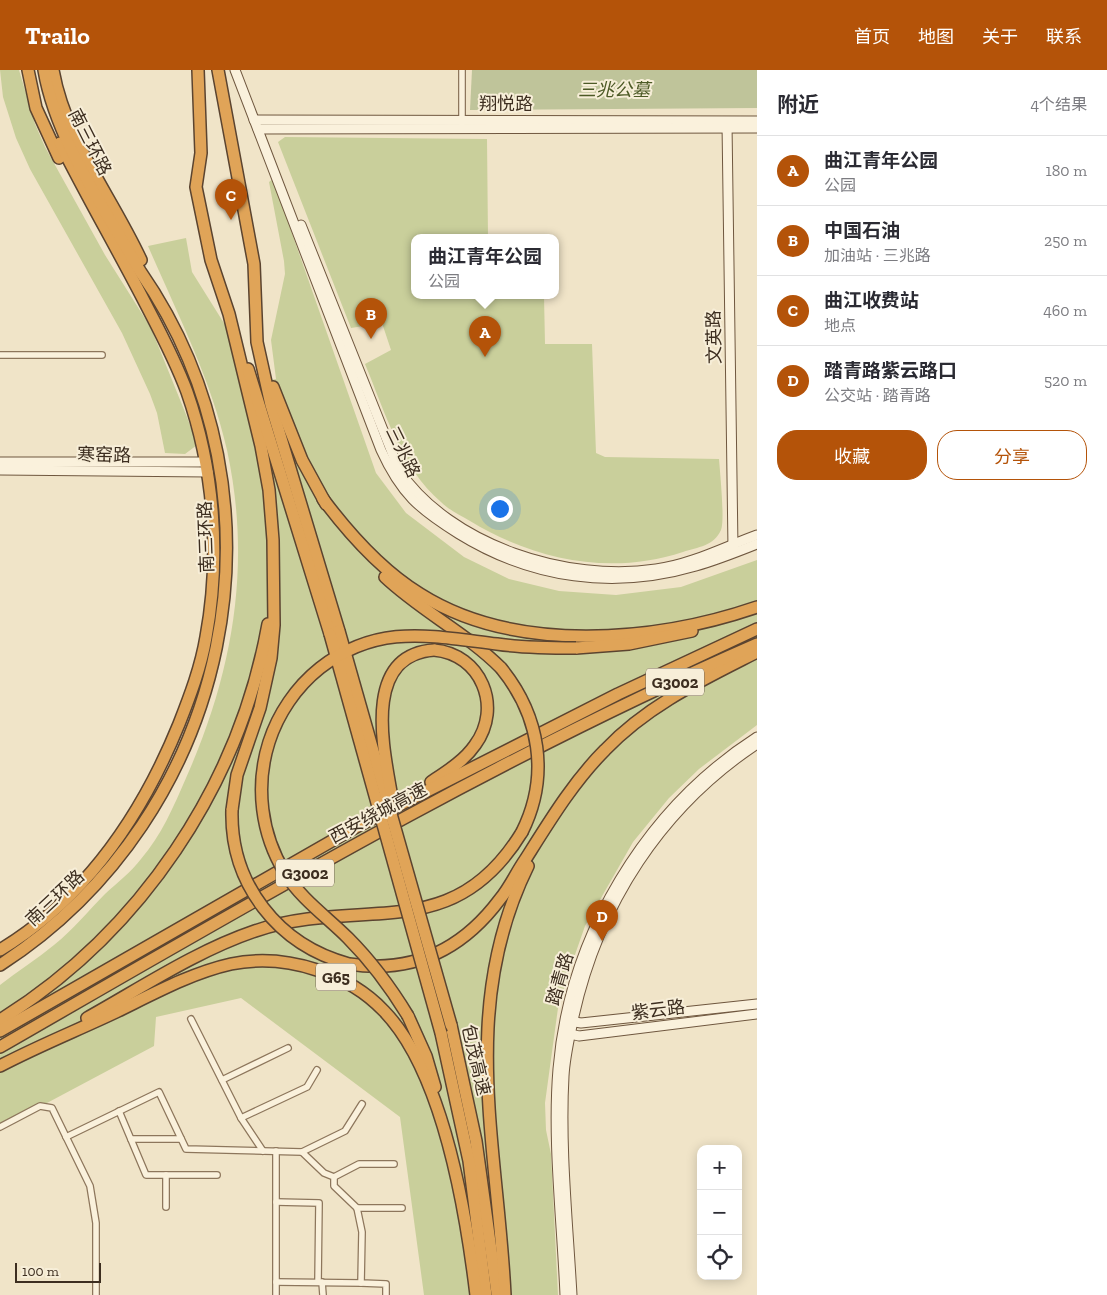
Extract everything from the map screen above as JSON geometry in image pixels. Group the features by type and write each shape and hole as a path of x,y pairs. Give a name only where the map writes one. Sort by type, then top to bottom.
{"highway":[{"path":"28,70 36,108 52,146 106,242 141,295"},
{"name":"南三环路","path":"0,965 44,933 79,902 107,872 134,836 163,789 200,713 212,670 223,607 226,567 224,518 218,465 198,386 183,349 154,291 114,233 53,129 43,99 37,70"},
{"name":"南三环路","path":"0,950 60,905 103,860 149,790 173,738 198,672 210,609 214,556 207,467 180,374 141,295 114,233 62,132 52,106 44,70"},
{"path":"53,70 59,95 71,127 133,241 154,291"},
{"path":"198,70 201,153 196,187 210,260 256,391 335,633 398,838"},
{"path":"218,70 254,264 257,342 271,405 335,633 441,1033 469,1161 486,1295"},
{"path":"231,322 267,475 273,540 274,625 271,658 260,708 237,775 232,810 232,835 239,864 249,888 264,910 280,927 306,946 320,954 349,964 374,967 408,964 435,955 460,941 479,924 501,898 570,791 594,761 642,716 696,682 757,652"},
{"path":"4,1064 200,955 248,933 275,924 314,918 415,911 454,898 491,872 509,853 522,832 536,792 539,771 538,746 532,719 523,699 502,668 386,579 349,537 323,499 290,432 257,342"},
{"path":"323,499 363,547 401,581 448,609 490,625 546,634 622,634 689,624 757,607"},
{"path":"0,1020 54,982 102,939 152,883 182,841 232,748 246,712 262,656 273,575"},
{"path":"449,1148 434,1081 408,1016 393,991 371,963 293,884 273,850 265,823 261,796 265,756 276,724 290,700 317,671 339,655 372,641 416,635 532,648 576,648 622,644 666,637 702,628 757,607"},
{"name":"西安绕城高速","path":"0,1032 372,819 610,698 757,629"},
{"name":"西安绕城高速","path":"0,1047 278,888 428,806 616,710 757,644"},
{"path":"372,819 460,762 475,746 483,730 487,700 478,675 460,657 434,650 414,654 402,662 392,674 384,698 383,736 398,838"},
{"path":"505,1295 499,1209 488,1102 486,1049 488,1018 498,954 510,911 526,870 549,824"},
{"name":"包茂高速","path":"398,838 450,1024 476,1141 498,1295"},
{"name":"G65","path":"4,1064 208,970 247,962 276,962 301,965 332,975 372,1000 392,1020 410,1047 423,1073 449,1148 476,1295"}],"street":[{"name":"三兆路","path":"235,70 259,125"},
{"name":"三兆路","path":"240,70 381,450 395,478 409,497 440,522 485,550 524,565 554,573 618,580 644,578 696,566 736,547 757,534"},
{"path":"462,70 462,124"},
{"name":"翔悦路","path":"259,125 730,124 757,121"},
{"name":"翔悦路","path":"730,124 757,128"},
{"name":"文英路","path":"730,124 736,547"},
{"path":"0,355 102,355"},
{"name":"寒窑路","path":"0,462 207,467"},
{"name":"寒窑路","path":"0,470 207,467"},
{"name":"三兆路","path":"736,547 757,544"},
{"name":"踏青路","path":"572,1295 564,1074 569,1021 584,953 603,911 629,863 661,822 698,782 757,736"},
{"name":"踏青路","path":"569,1021 590,956 613,905 634,868 652,843 693,797 736,758 757,744"},
{"name":"紫云路","path":"569,1021 581,1023 757,1004"},
{"name":"紫云路","path":"567,1034 579,1036 757,1014"},
{"path":"191,1019 241,1118 263,1151"},
{"name":"踏青路","path":"565,1295 557,1118 558,1069 567,1034"},
{"path":"222,1080 288,1048"},
{"path":"241,1118 306,1087 317,1070"},
{"path":"66,1137 159,1092 186,1149 302,1152 345,1131 362,1104"},
{"path":"0,1127 40,1106 52,1108 90,1186 96,1223 96,1295"},
{"path":"119,1111 146,1174 218,1175"},
{"path":"131,1139 181,1139"},
{"path":"276,1151 276,1295"},
{"path":"302,1152 324,1173 334,1177 359,1164 394,1164"},
{"path":"166,1175 166,1207"},
{"path":"334,1177 334,1186 357,1208 362,1232 361,1282"},
{"path":"276,1202 319,1203 320,1282 322,1295"},
{"path":"357,1208 402,1208"},
{"path":"276,1282 361,1282 386,1284 386,1295"}],"green space":[{"path":"0,70 19,70 35,124 45,147 105,255 151,328 197,445 185,454 165,453 157,413 122,333 30,169 16,138 3,97"},
{"name":"三兆公墓","path":"472,70 757,70 757,108 470,110"},
{"path":"285,137 487,139 488,234 411,234 411,299 544,299 545,344 592,344 596,453 605,457 719,459 723,517 721,530 718,535 710,543 700,547 656,559 628,563 600,563 573,560 520,546 495,535 441,502 415,473 405,456 387,420 365,364 391,350 382,323 351,328 278,142"},
{"path":"273,179 376,473 406,513 464,557 509,579 559,591 616,595 681,587 757,560 757,725 699,769 669,798 633,842 585,926 558,1008 545,1103 546,1130 551,1154 558,1295 424,1295 400,1117 241,998 156,1017 154,1046 0,1128 0,985 68,933 133,868 155,841 177,799 216,698 226,658 233,617 238,535 227,450 203,372 148,246 186,238 192,272 232,336 242,385 276,379 271,340 285,274 269,182"}],"place":[{"name":"曲江收费站","path":"231,220"},
{"name":"中国石油","path":"371,339"},
{"name":"曲江青年公园","path":"485,357"},
{"name":"踏青路紫云路口","path":"602,941"}]}
